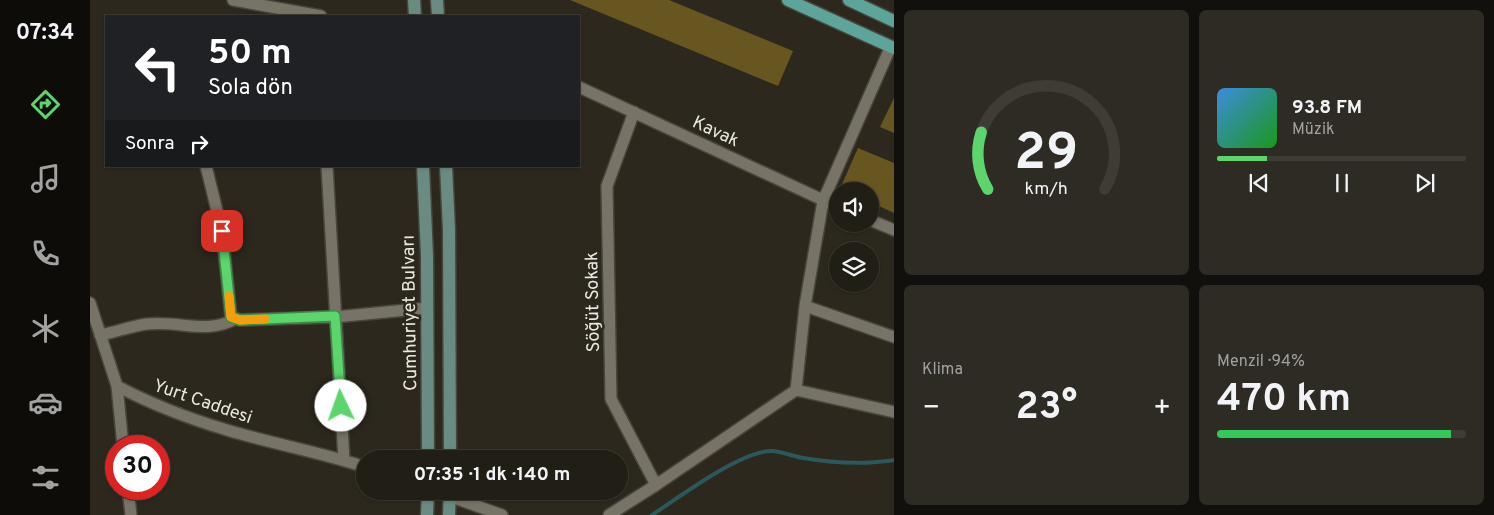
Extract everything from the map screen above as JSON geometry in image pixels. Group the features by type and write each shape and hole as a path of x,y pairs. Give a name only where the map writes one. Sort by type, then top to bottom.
{"main road":[{"path":"414,0 415,15"},
{"path":"437,0 438,15"},
{"path":"788,0 893,47"},
{"path":"850,0 894,21"},
{"name":"Cumhuriyet Bulvarı","path":"423,167 427,308 428,450"},
{"path":"446,167 449,230 450,450"},
{"path":"427,515 428,500"},
{"path":"449,515 450,500"}],"street":[{"path":"233,0 313,15"},
{"path":"796,390 805,306 823,202 893,47"},
{"name":"Kavak","path":"580,87 829,204"},
{"name":"Söğüt Sokak","path":"634,112 607,186 611,399 656,485"},
{"path":"206,167 222,231 231,317 235,319"},
{"path":"326,167 344,460"},
{"path":"879,224 894,230"},
{"path":"90,302 116,386 122,435"},
{"path":"805,306 894,337"},
{"path":"100,335 147,324 210,326 224,325 235,319 335,316 427,308"},
{"name":"Yurt Caddesi","path":"116,386 138,398 227,430 356,464"},
{"path":"609,515 796,390 894,412"},
{"path":"129,500 131,515"},
{"path":"467,500 502,515"}],"building":[{"path":"570,0 669,0 793,51 778,86"},
{"path":"894,98 894,133 880,127"},
{"path":"858,148 894,163 894,213 879,206 879,182 843,182"}],"waterway":[{"path":"652,515 728,466 760,452 773,451 803,458 837,462 860,463 894,460"}],"slow traffic":[{"path":"229,296 231,317 240,320 265,319"}],"route":[{"path":"222,231 231,317 240,320 335,316 341,406"}]}
